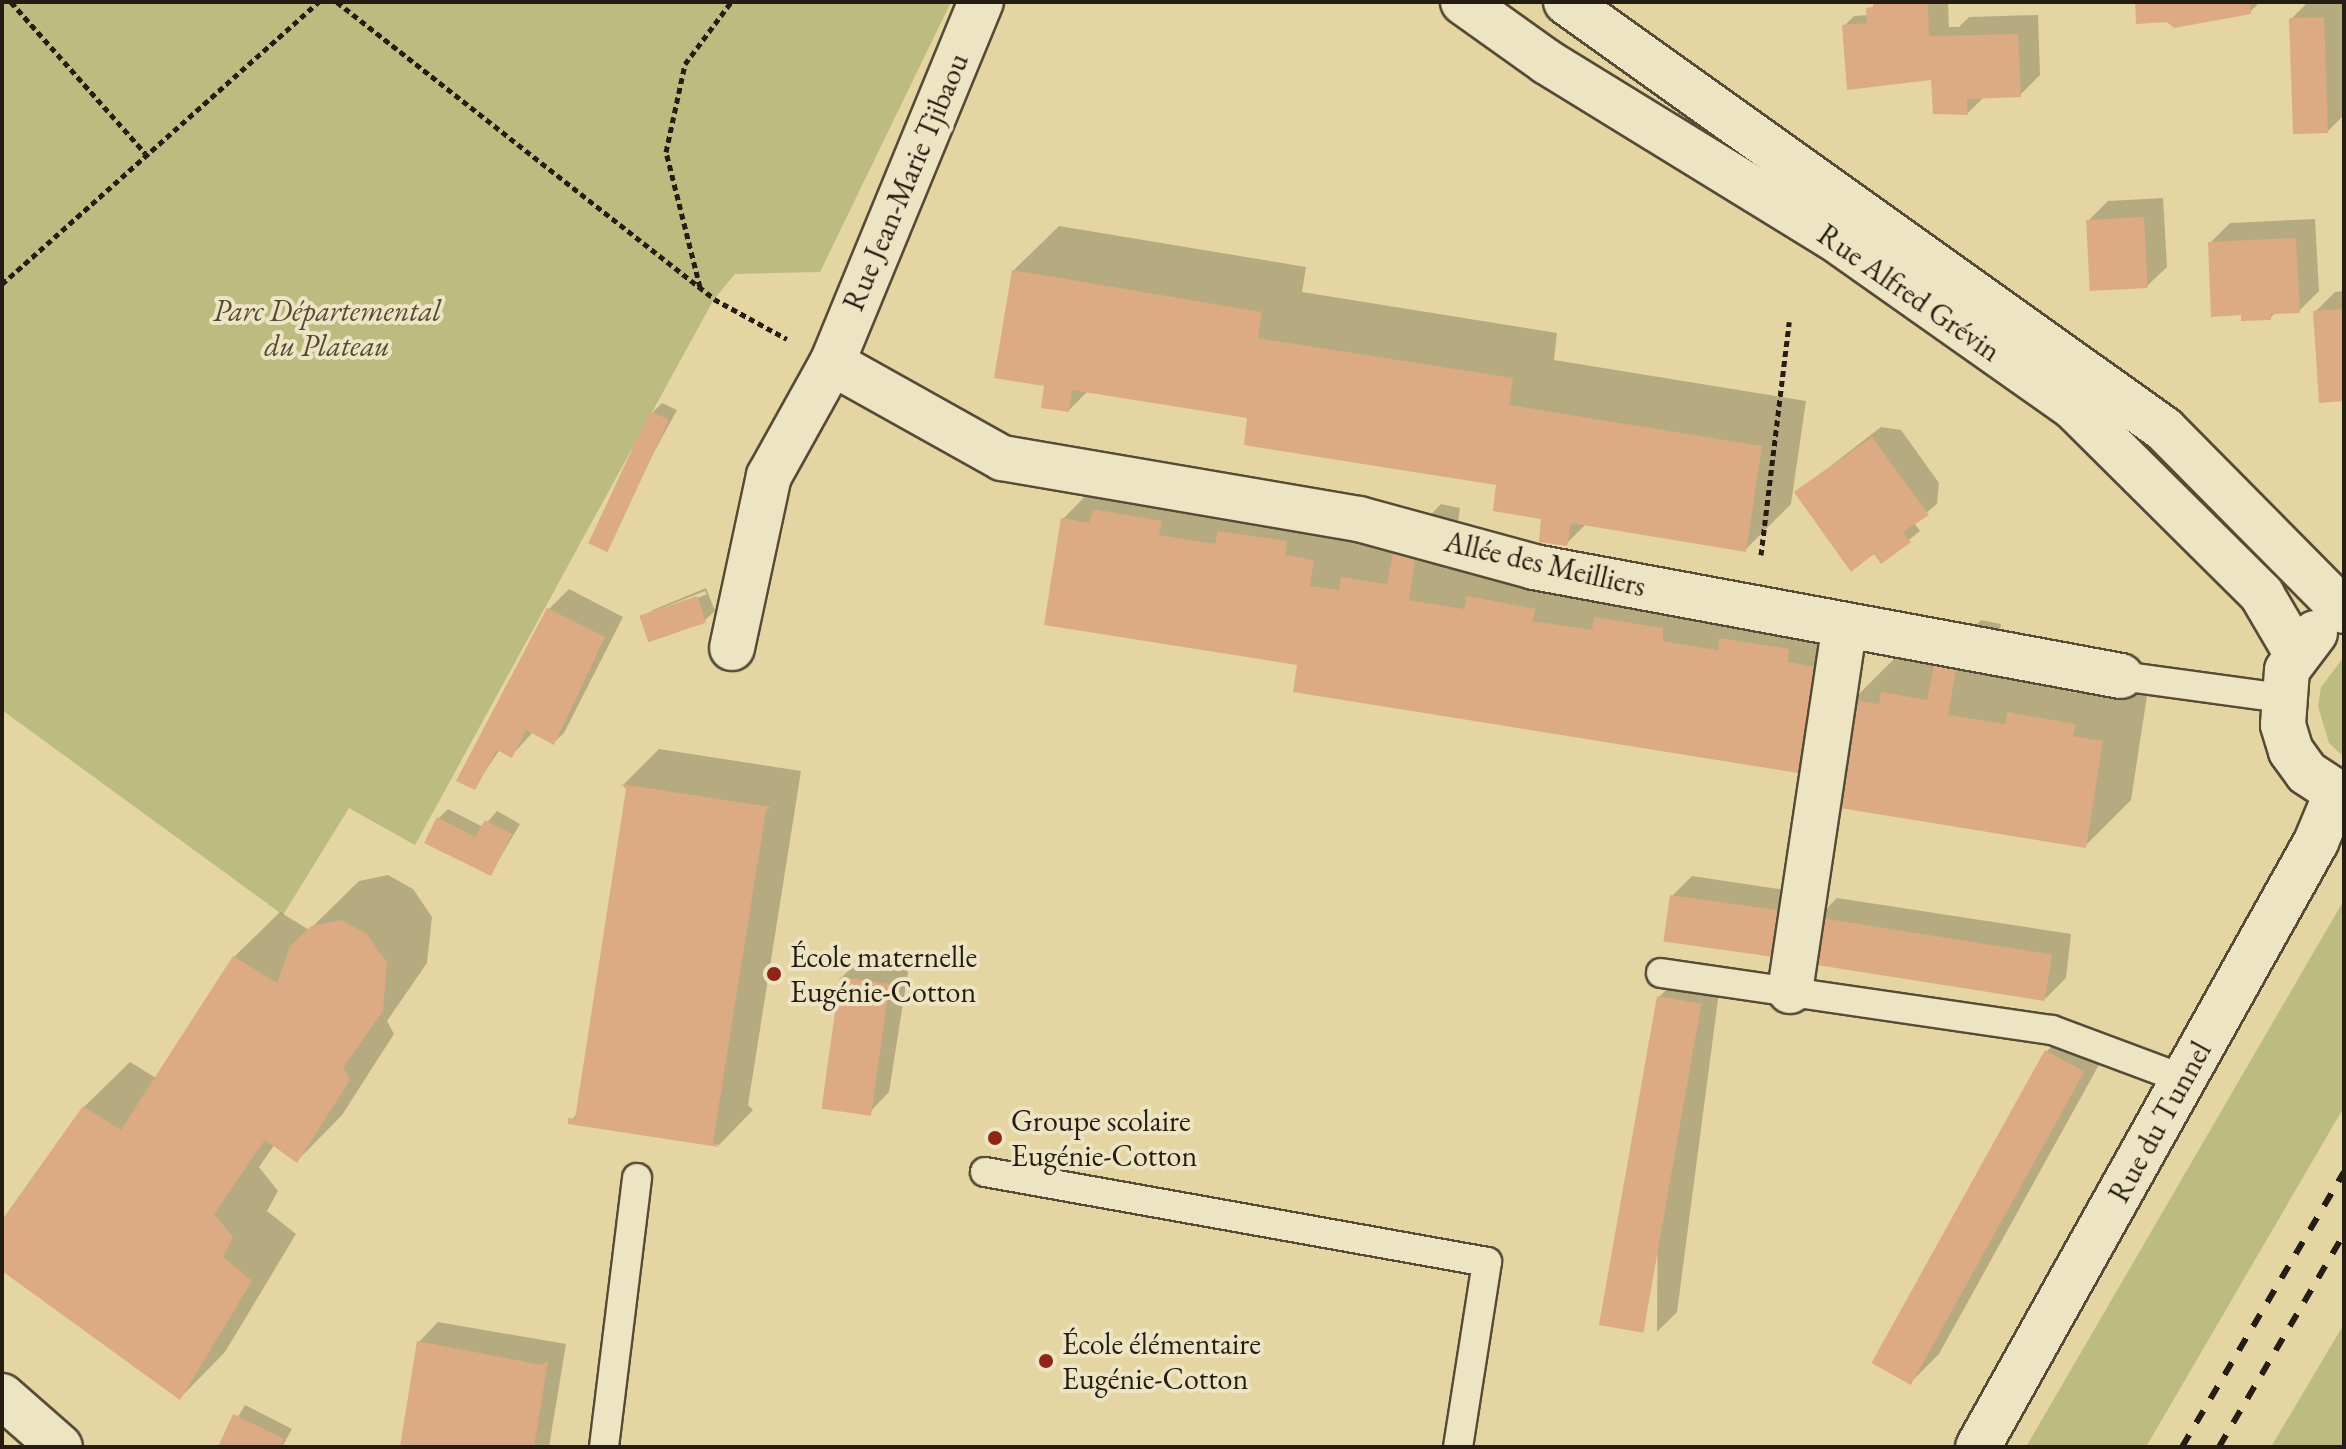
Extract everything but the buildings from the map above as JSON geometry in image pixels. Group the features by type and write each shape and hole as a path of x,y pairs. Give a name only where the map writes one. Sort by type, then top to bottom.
{"street":[{"name":"Rue Jean-Marie Tjibaou","path":"732,648 769,476 832,363 981,2"},
{"name":"Rue Alfred Grévin","path":"1463,2 1547,62 1832,237 2074,408 2262,595 2296,653"},
{"name":"Rue Alfred Grévin","path":"1566,2 2164,429 2344,612 2322,625 2296,653 2281,698 2291,751 2307,773 2340,796"},
{"name":"Allée des Meilliers","path":"832,363 1002,458 1359,519 1534,567 2121,676"},
{"path":"1790,991 1845,625"},
{"name":"Rue du Tunnel","path":"1978,1447 2340,796"},
{"path":"2,1396 60,1447"}],"lane":[{"name":"Allée des Meilliers","path":"2121,676 2281,698"},
{"path":"1661,973 2052,1030 2183,1079"},
{"path":"985,1172 1487,1262 1458,1447"},
{"path":"604,1447 637,1178"}],"path":[{"path":"11,2 145,153"},
{"path":"2,284 145,153 318,2"},
{"path":"337,2 701,288 832,363"},
{"path":"701,288 666,152 685,64 731,2"},
{"path":"1755,608 1789,322"}],"green space":[{"name":"Parc Départemental du Plateau","path":"2,2 951,2 820,272 735,274 714,299 415,845 349,808 283,915 2,710"},
{"path":"2344,657 2344,757 2329,743 2318,706 2321,687"},
{"path":"2344,900 2344,1107 2146,1447 2026,1447"},
{"path":"2344,1324 2344,1447 2271,1447"}],"railway":[{"path":"2182,1447 2344,1172"},
{"path":"2219,1447 2344,1234"}],"place":[{"name":"École maternelle Eugénie-Cotton","path":"774,974"},
{"name":"Groupe scolaire Eugénie-Cotton","path":"995,1138"},
{"name":"École élémentaire Eugénie-Cotton","path":"1046,1361"}]}
